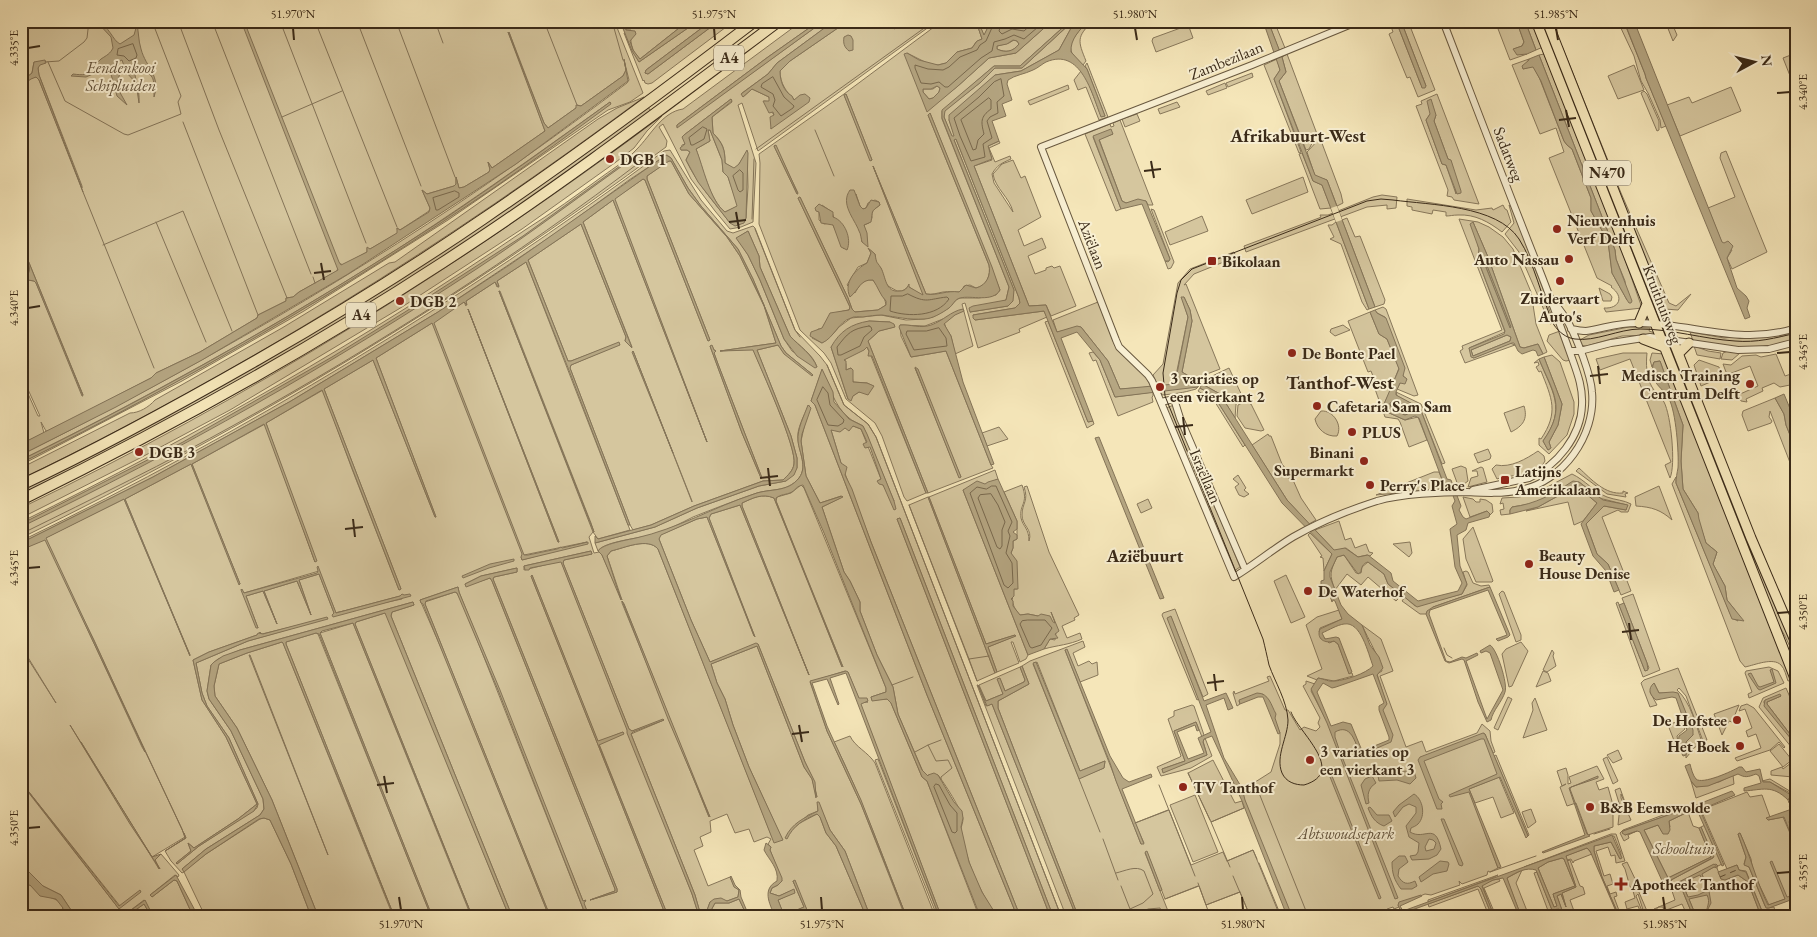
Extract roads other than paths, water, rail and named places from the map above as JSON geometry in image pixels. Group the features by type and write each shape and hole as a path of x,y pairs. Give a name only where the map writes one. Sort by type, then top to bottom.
{"highway":[{"name":"A4","path":"21,485 215,384 379,287 482,220 575,155 755,21"},
{"name":"A4","path":"21,500 173,423 256,377 370,309 481,237 584,166 779,21"}],"main road":[{"name":"Kruithuisweg","path":"1536,21 1796,680"},
{"name":"Kruithuisweg","path":"1547,21 1751,538 1796,643"},
{"path":"1639,323 1647,304"},
{"path":"1643,339 1662,342"},
{"path":"1679,353 1689,342"}],"street":[{"name":"Zambezilaan","path":"1103,123 1359,21"},
{"name":"Sadatweg","path":"1443,21 1565,337 1582,393 1578,428 1564,451 1550,466 1522,480 1469,492"},
{"name":"Aziëlaan","path":"1103,123 1041,147 1119,347 1148,375 1161,402"},
{"name":"Sadatweg","path":"1469,492 1484,493 1522,490 1549,479 1565,466 1581,442 1591,412 1592,392 1584,362 1571,329 1549,296"},
{"path":"1571,329 1585,331 1610,325 1639,323 1753,336 1772,334 1796,328"},
{"path":"1585,331 1575,339 1570,351 1580,351 1620,341 1643,339"},
{"path":"1662,342 1673,339 1749,350 1775,348 1796,342"},
{"path":"1584,362 1585,353 1589,348"},
{"name":"Israëllaan","path":"1174,399 1180,418 1245,569 1234,577 1161,402 1174,399"},
{"path":"1245,569 1309,528 1378,501 1469,492"}],"water":[{"path":"96,21 105,26 120,44 134,35 136,28 134,21 136,21 143,56 156,83 154,97 152,77 136,63 134,70 139,92 139,103 136,83 126,72 122,60 118,62 120,73 117,83 118,89 127,105 117,96 109,67 86,77 71,76 73,74 80,75 90,72 113,48 111,37"},
{"path":"241,21 244,21 341,265 367,252 367,247 370,249 397,233 397,228 400,230 429,212 430,208 422,190 427,194 454,186 456,184 456,177 459,188 464,187 489,172 488,162 492,168 545,131 508,32 544,123 548,128 576,108 576,105 581,106 623,76 626,70 628,81 516,164 348,274 202,360 116,407 21,455 21,444 200,352 257,318 258,315 286,301 286,298 293,297 338,270"},
{"path":"620,21 623,21 626,30 635,31 636,34 630,41 633,50 640,59 688,21 698,21 639,62 632,51"},
{"path":"711,21 719,21 648,74 645,73 646,70"},
{"path":"819,21 824,21 677,128 677,125"},
{"path":"834,21 848,21 790,61 780,71 783,85 794,100 800,95 805,94 810,98 809,102 771,129 770,117 774,115 773,112 769,113 763,101 769,101 769,97 752,89 743,97 741,94 768,74 777,63"},
{"path":"976,21 978,21 984,35 993,21 1052,21 1016,53 989,58 927,112 904,54 907,53 919,60 938,65 946,63 957,52 972,48 977,41 982,39","holes":["1013,40 1019,44 1014,49 1006,51 997,49 997,46 1007,44","937,86 940,88 939,92 929,99 923,92 923,89 931,89"]},
{"path":"1070,21 1073,21 1022,68 995,68 945,111 944,117 952,136 954,136 949,115 995,75 1021,71 1059,50 1075,21 1088,21 1074,39 1071,52 1087,69 1105,116 1101,117 1089,86 1076,67 1068,61 1058,59 1046,62 1035,69 1008,80 1007,84 1012,100 1002,104 1006,116 992,121 999,141 988,146 992,159 974,166 1029,306 1046,305 1057,332 1077,326 1081,327 1108,361 1120,389 1175,384 1188,317 1181,297 1184,297 1190,310 1192,321 1182,372 1200,383 1198,387 1115,397 1100,360 1077,332 1061,338 1093,421 1088,422 1044,311 975,320 973,318 973,315 1015,308 1020,303 956,139 954,140 1014,290 1013,301 1008,306 970,312 969,308 973,306 1006,300 1009,287 942,118 942,110 994,66 1020,66"},
{"path":"1263,21 1268,21 1282,57 1286,72 1279,81 1315,175 1327,180 1375,307 1369,309 1322,185 1313,181 1274,79 1280,70"},
{"path":"1396,21 1401,21 1426,86 1425,88 1422,88"},
{"path":"1513,21 1525,21 1536,50 1527,54 1517,55 1513,49 1522,46 1524,42 1519,28"},
{"path":"1624,21 1632,21 1636,26 1722,242 1728,241 1733,246 1727,258 1737,288 1749,301 1747,308 1750,317 1745,319"},
{"path":"848,35 853,40 853,50 849,51 844,41 844,37"},
{"path":"1539,55 1615,250 1616,259 1632,301 1631,303 1627,300 1612,273 1608,241 1591,211 1591,198 1572,149 1564,141 1541,81 1533,67 1523,69 1522,66 1529,59"},
{"path":"45,60 46,63 38,68 39,75 83,192 39,80 36,77 21,86 21,82 32,73 34,62"},
{"path":"846,94 872,160 870,161 844,95"},
{"path":"731,99 732,101 712,117 713,133 723,147 725,163 734,168 739,164 747,150 748,153 746,218 744,223 735,226 730,223 698,182 686,160 690,152 680,148 685,144 682,137","holes":["708,130 710,130 722,160 723,172 728,177 737,206 725,212 711,192 696,149 710,141"]},
{"path":"1431,99 1436,115 1434,121 1448,159 1451,160 1461,193 1457,194 1446,165 1442,164 1426,120 1430,114 1427,101"},
{"path":"610,102 611,104 495,187 380,262 203,367 21,463 21,460 76,433 238,345 343,283 509,175"},
{"path":"930,113 1000,290 992,296 958,299 946,310 927,319 908,319 882,315 852,317 822,343 810,336 811,332 822,328 830,313 849,310 850,307 798,198 800,197 855,312 878,310 886,305 886,301 873,280 862,283 850,297 848,291 849,281 855,272 867,263 871,253 868,248 875,254 876,261 891,290 903,290 909,284 909,287 923,295 873,166 926,294 959,292 966,285 976,288 983,285 987,279 989,265 928,115"},
{"path":"1111,129 1113,134 1099,140 1122,201 1126,203 1138,199 1146,201 1170,259 1169,261 1165,261 1142,204 1121,209 1093,136"},
{"path":"776,145 798,194 774,146"},
{"path":"639,154 498,254 423,304 311,372 139,468 21,527 21,524 183,442 332,357 523,236"},
{"path":"666,155 671,158 701,206 738,249 763,303 740,256 727,237 689,194 671,161 647,176 647,179 710,340 708,341 645,180 643,179 615,199 707,442 613,200 583,222 632,348 625,341 626,337 581,224 528,260 568,361 619,342 620,345 571,365 570,368 630,525 628,525 526,262 497,281 499,287 495,282 466,301 467,305 464,302 434,323 524,555 588,542 588,544 522,560 522,554 432,323 376,358 436,517 373,360 324,389 401,589 399,590 322,390 266,423 317,561 315,562 264,424 192,464 239,585 191,464 125,499 190,656 124,499 46,538 169,802 45,540 21,550 21,543 153,477 291,401 438,312 511,264"},
{"path":"850,190 854,190 863,209 866,208 871,200 879,202 880,205 872,212 871,222 864,225 867,233 868,247 862,242 860,232 847,206 846,200"},
{"path":"819,204 833,212 833,217 844,226 849,241 847,250 841,247 833,225 821,223 819,212 815,208"},
{"path":"1473,222 1488,257 1520,347 1524,348 1538,344 1543,354 1538,356 1536,351 1533,350 1522,354 1512,343 1474,358 1471,357 1469,348 1504,334 1505,331 1478,260 1479,249 1470,224","holes":["1486,263 1511,327 1510,328 1485,265","1507,335 1511,337 1510,341 1473,356 1471,350"]},
{"path":"748,231 759,256 760,267 790,336 812,358 817,367 815,368 797,356 784,339 760,280 748,255 736,238"},
{"path":"21,243 83,396 36,283 28,280 21,285 21,282 29,272 29,268"},
{"path":"499,291 594,532 593,532"},
{"path":"764,306 781,346 786,353 813,375 784,354 778,345 757,350 791,436 797,458 797,468 794,475 786,481 759,486 697,508 655,527 595,543 595,536 598,539 651,525 694,506 763,481 783,480 791,471 794,464 790,442 778,408 753,350 720,351 776,343"},
{"path":"468,309 559,542 558,542"},
{"path":"963,309 964,311 955,315 944,324 951,336 963,382 994,464 991,465 946,351 911,357 899,327 900,325 923,327 931,325"},
{"path":"1375,310 1386,318 1405,368 1403,376 1407,379 1405,384 1400,383 1396,395 1420,408 1447,479 1451,480 1461,506 1459,510 1466,519 1487,511 1490,514 1489,517 1468,523 1466,530 1457,535 1460,566 1467,584 1462,594 1417,607 1388,584 1384,574 1368,562 1358,574 1344,555 1337,557 1330,572 1330,577 1341,605 1348,614 1362,625 1370,645 1379,657 1383,668 1377,675 1387,704 1383,710 1393,735 1391,742 1368,752 1367,749 1389,740 1379,710 1379,706 1384,703 1373,674 1332,688 1323,683 1317,692 1331,726 1343,722 1351,724 1363,753 1360,754 1349,732 1340,730 1335,732 1339,749 1398,898 1395,899 1327,723 1311,689 1318,678 1335,681 1360,674 1373,666 1363,639 1355,627 1350,624 1336,626 1322,633 1325,639 1339,638 1352,672 1349,674 1338,644 1334,641 1322,640 1319,636 1320,629 1342,619 1335,601 1333,600 1332,602 1329,593 1324,595 1321,590 1324,589 1324,587 1321,587 1321,581 1324,580 1324,571 1332,554 1282,503 1214,396 1200,388 1202,384 1220,394 1287,500 1334,550 1345,548 1358,557 1368,555 1391,573 1393,581 1418,601 1458,591 1462,583 1455,567 1450,529 1457,524 1452,506 1455,501 1449,485 1443,482 1419,418 1415,416 1405,420 1387,412 1384,404 1399,369 1387,339 1379,334 1370,312"},
{"path":"869,321 890,322 894,324 895,327 879,331 868,341 928,493 926,493 872,356 868,356 869,351 867,347 844,360 846,361 846,370 851,368 853,370 853,382 867,383 874,386 868,395 859,392 853,396 851,401 848,399 831,347 847,329"},
{"path":"712,345 716,351 714,353 762,478 742,433 710,346"},
{"path":"633,351 673,453 632,352"},
{"path":"1544,357 1562,404 1558,425 1549,442 1551,448 1548,450 1543,441 1550,429 1556,409 1553,391 1539,359"},
{"path":"1660,361 1683,425 1681,461 1683,489 1698,513 1706,543 1717,552 1713,564 1725,586 1727,600 1744,621 1732,619 1676,483 1678,453 1674,413 1669,399 1656,383 1652,374 1654,362"},
{"path":"915,367 918,369 961,477 959,478"},
{"path":"822,369 833,392 834,402 849,419 863,426 894,501 896,509 894,510 883,485 877,481 881,479 870,447 865,448 863,444 867,442 861,429 853,426 849,431 845,428 840,432 831,430 841,463 847,467 845,475 871,542 1020,916 1017,916 927,695 815,405 811,401"},
{"path":"1784,394 1796,423 1796,450 1786,425 1784,414 1775,398"},
{"path":"808,405 811,408 801,441 806,476 820,503 843,497 822,507 844,572 860,602 860,611 877,655 893,687 898,714 922,770 928,776 934,773 938,775 954,802 962,811 961,827 969,862 982,892 997,916 980,916 927,781 922,777 891,703 887,699 872,701 871,697 886,692 886,688 803,485 792,492 776,498 776,501 842,667 774,498 765,496 750,499 742,503 742,506 809,675 740,505 711,514 709,518 755,637 707,517 697,519 661,535 659,539 710,662 756,643 758,644 805,762 815,782 816,798 812,779 804,767 757,646 711,664 749,767 783,840 774,843 658,549 648,544 636,544 611,551 607,556 621,600 602,555 598,551 609,544 651,534 681,524 754,494 784,488 794,483 799,478 803,469 798,436"},
{"path":"1099,437 1164,598 1160,599 1095,438"},
{"path":"998,479 1017,521 1017,529 1013,532 1017,535 1017,539 1013,541 1011,553 1017,561 1018,589 1014,589 1014,596 1011,599 1013,606 1020,615 1038,616 1041,614 1050,616 1055,623 1051,612 1059,631 1055,634 1058,638 1050,639 1044,649 1028,655 963,490 977,481 985,484"},
{"path":"1573,481 1579,482 1603,500 1628,505 1626,510 1604,506 1586,524 1597,554 1608,564 1619,590 1614,592 1606,571 1593,556 1581,524 1597,503 1579,488 1574,487 1538,507 1510,514 1512,507 1544,498"},
{"path":"928,497 986,644 1016,636 988,647 997,672 995,673"},
{"path":"900,518 1053,916 1050,916 897,519"},
{"path":"591,551 592,554 564,560 563,563 629,729 632,731 664,720 631,734 695,895 701,916 699,916 561,562 525,570 524,566"},
{"path":"514,559 514,561 463,578 462,576 490,564"},
{"path":"318,566 336,613 402,594 410,594 411,596 333,617 334,613 319,574 299,580 311,615 297,581 264,591 277,624 263,591 246,596 258,628 256,628 242,589 244,593 317,573"},
{"path":"517,568 517,572 494,577 493,579 617,889 617,892 590,900 615,891 615,889 492,581 490,578 466,587 465,584 481,576"},
{"path":"532,575 598,741 623,732 624,734 599,745 668,916 666,916"},
{"path":"458,587 583,901 586,900 584,903 589,916 586,916 498,690 457,593 426,601 425,604 550,916 421,603 420,600"},
{"path":"1490,587 1510,635 1508,637 1498,641 1496,639 1507,635 1488,590 1430,610 1429,614 1446,661 1450,662 1462,657 1466,658 1477,653 1478,655 1466,661 1487,719 1503,690 1490,653 1486,651 1481,653 1480,651 1490,645 1496,653 1506,688 1491,720 1487,722 1464,660 1449,663 1445,661 1426,614 1427,611 1433,607"},
{"path":"622,601 624,604 710,817 668,719"},
{"path":"413,602 414,605 392,612 391,616 512,916 509,916 385,613 356,622 355,624 472,916 353,623 320,633 432,916 319,634 316,633 286,642 286,644 394,916 282,642 219,664 214,686 215,696 237,728 272,800 318,916 311,916 291,864 270,820 264,818 259,819 206,854 184,872 182,869 206,849 260,815 264,809 263,799 231,731 209,699 207,691 211,665 223,656 240,650"},
{"path":"1624,603 1647,663 1648,670 1645,671 1619,605"},
{"path":"1171,616 1204,701 1226,693 1233,708 1228,710 1224,698 1206,705 1224,758 1242,788 1245,800 1292,916 1287,916 1242,801 1212,736 1204,739 1203,742 1207,755 1163,773 1162,769 1185,761 1174,731 1196,722 1199,730 1197,731 1195,725 1177,732 1188,759 1204,753 1198,738 1211,732 1167,618"},
{"path":"327,617 328,619 248,641 196,663 202,693 207,706 229,738 258,804 254,811 199,846 177,864 191,851 188,843 194,848 257,804 226,737 202,700 193,660 258,633 263,634"},
{"path":"1067,649 1110,756 1123,778 1129,782 1151,774 1152,777 1122,789 1144,844 1141,844 1116,781 1065,650"},
{"path":"249,655 250,655 328,855"},
{"path":"1036,662 1080,771 1105,761 1104,768 1079,779 1033,663"},
{"path":"1022,666 1029,684 998,701 998,708 1078,916 1076,916 992,704 987,706 978,685 986,701 1003,694 997,679 1000,678 1005,691 1024,682 1020,667"},
{"path":"1772,669 1776,683 1760,690 1748,674 1751,673 1760,687 1774,682 1770,670"},
{"path":"846,671 859,698 867,698 868,701 861,704 941,916 939,916 846,673 830,678 838,705 827,679 812,683 827,726 861,800 906,916 861,804 827,731 810,681"},
{"path":"1654,683 1659,693 1678,693 1693,730 1693,735 1686,742 1686,755 1683,756 1678,745 1679,736 1687,730 1676,698 1656,700 1650,692"},
{"path":"1257,693 1264,695 1269,700 1276,714 1275,718 1280,733 1278,734 1263,697 1240,704 1239,700"},
{"path":"1780,694 1781,696 1767,702 1767,704 1796,742 1796,745 1764,706 1765,700"},
{"path":"70,725 152,857 130,824"},
{"path":"1483,733 1528,836 1526,838 1500,777 1469,789 1501,867 1498,868 1469,792 1450,797 1449,795 1497,774 1484,739 1424,761 1439,799 1443,802 1441,804 1442,809 1437,809 1418,760 1420,757"},
{"path":"1690,764 1694,776 1699,780 1718,777 1739,767 1742,767 1746,772 1760,769 1763,782 1770,782 1791,795 1788,800 1772,790 1744,791 1744,788 1761,783 1759,776 1756,774 1747,777 1738,774 1708,786 1696,787 1691,781 1685,766"},
{"path":"1414,771 1416,778 1410,784 1397,780 1379,781 1378,776"},
{"path":"1332,776 1381,898 1379,899 1330,777"},
{"path":"1372,776 1376,783 1370,789 1368,794 1369,803 1366,804 1361,785 1365,779"},
{"path":"1598,776 1598,778 1573,786"},
{"path":"21,782 119,906 140,890 141,892 119,909"},
{"path":"1571,787 1570,789 1587,834 1590,836 1543,853 1585,835 1569,788"},
{"path":"1732,791 1735,795 1700,810 1724,865 1722,866 1697,810 1692,810 1691,807"},
{"path":"1414,794 1417,796 1423,812 1420,821 1411,828 1410,832 1420,835 1429,833 1436,836 1441,849 1437,855 1429,859 1412,860 1410,856 1416,855 1419,843 1409,837 1406,826 1416,813 1416,807 1409,804 1403,807 1395,817 1393,812","holes":["1429,839 1436,843 1434,849 1426,851 1425,847"]},
{"path":"817,802 819,802 830,830 845,851 870,916 866,916 836,846 826,833 817,814 799,824 792,830 787,839 785,838 795,825 818,811"},
{"path":"1370,807 1377,815 1389,815 1392,821 1384,826 1378,823 1370,814 1368,808"},
{"path":"1688,808 1690,811 1669,821 1670,830 1668,834 1663,834 1658,825 1644,830 1668,878 1711,857 1699,828 1701,827 1714,857 1671,880 1675,885 1671,886 1668,881 1663,883 1640,832 1637,831 1625,835 1622,833 1623,831"},
{"path":"1792,809 1794,812 1789,822 1796,839 1796,847 1784,817 1768,820 1766,818"},
{"path":"1441,819 1444,819 1463,864 1462,866 1459,865"},
{"path":"1740,833 1768,905 1785,899 1770,862 1772,861 1787,897 1796,895 1796,898 1766,908 1749,867 1744,865 1746,857 1738,834"},
{"path":"1612,835 1622,858 1620,859 1611,842 1594,846 1602,877 1619,916 1587,848 1566,856 1576,887 1562,893 1566,907 1561,894 1557,896 1564,916 1562,916 1559,909 1552,910 1536,870 1532,869 1522,871 1507,878 1521,916 1519,916 1503,878 1493,880 1482,886 1494,916 1492,916 1478,886 1412,910 1409,916 1394,916 1401,912 1398,905 1399,902 1422,896 1400,906 1403,911","holes":["1564,859 1575,886 1553,894 1557,906 1554,907 1538,868 1548,862"]},
{"path":"766,843 771,847 770,850 782,878 782,881 772,888 770,893 779,896 794,889 795,893 778,900 784,915 804,907 793,881 795,880 807,910 791,916 775,916 769,901 768,892 772,884 777,881 777,872 764,850"},
{"path":"1796,847 1794,854 1796,867 1790,851"},
{"path":"1147,851 1162,890 1160,891 1145,852"},
{"path":"161,854 155,860 160,869 152,857"},
{"path":"1399,856 1405,856 1408,862 1399,869 1398,876 1405,883 1415,881 1417,886 1412,889 1401,889 1395,879 1392,862"},
{"path":"1440,861 1448,862 1447,871 1433,874 1421,882 1419,877"},
{"path":"21,864 43,886 61,895 75,916 69,916 66,911 58,916 63,908 56,899 40,896 30,885 21,887 26,881 21,876"},
{"path":"1714,864 1718,867 1714,867 1702,874 1707,887 1705,887 1700,875 1682,883 1688,897 1709,891 1711,903 1707,916 1709,900 1707,895 1689,899 1696,916 1693,916 1679,882"},
{"path":"1737,865 1739,870 1746,872 1764,916 1761,916 1748,882 1738,875 1725,880 1721,879 1718,872"},
{"path":"176,875 198,916 193,916 177,881 174,880 152,897 150,895"},
{"path":"731,876 735,885 740,890 749,916 747,916 739,899 729,903 715,903 708,916 705,916 710,902 714,899 721,898 727,901 738,897 739,890 734,887"},
{"path":"145,900 153,916 151,916 144,904 127,916 123,916"}],"waterway":[{"path":"45,62 59,61 84,42 87,38 89,21"},
{"path":"48,62 65,101 128,135 181,114 178,102 181,96 152,21"},
{"path":"178,21 219,130 287,298"},
{"path":"212,21 311,274"},
{"path":"280,21 366,243"},
{"path":"315,21 397,227"},
{"path":"357,21 421,186"},
{"path":"396,21 455,177"},
{"path":"435,21 443,43"},
{"path":"544,21 577,105"},
{"path":"612,21 623,60"},
{"path":"756,149 934,21"},
{"path":"282,117 342,91"},
{"path":"183,122 258,315"},
{"path":"815,130 834,176"},
{"path":"21,534 210,438 342,363 496,265 644,159"},
{"path":"752,219 754,159"},
{"path":"83,192 154,368"},
{"path":"103,245 183,211 232,331"},
{"path":"156,222 206,342"},
{"path":"755,229 795,330 800,337"},
{"path":"313,277 315,283"},
{"path":"827,365 844,405 868,424 876,437 1061,916"},
{"path":"909,505 969,659"},
{"path":"1444,648 1447,655 1452,658"},
{"path":"977,681 969,659 989,656"},
{"path":"892,685 913,677"},
{"path":"928,745 941,740"},
{"path":"915,752 928,745 936,761 948,760 952,768 941,779"},
{"path":"1188,773 1210,820"},
{"path":"1079,779 1100,832"},
{"path":"1159,785 1195,876"},
{"path":"1259,793 1308,916"},
{"path":"1230,867 1211,822 1244,808"},
{"path":"1135,823 1168,810"},
{"path":"1594,834 1610,829"},
{"path":"1103,839 1118,880"},
{"path":"1227,861 1253,850 1257,859"},
{"path":"1490,872 1536,856"},
{"path":"1259,863 1281,916"},
{"path":"1116,873 1134,868 1141,869 1144,871 1153,894 1143,903 1130,909 1121,886"},
{"path":"1233,876 1250,916"},
{"path":"1198,883 1206,905 1240,892"},
{"path":"1165,899 1198,886"},
{"path":"1206,905 1210,916"},
{"path":"1135,916 1148,909 1160,908 1163,916"}],"tram line":[{"path":"1291,712 1317,751 1321,761 1322,771 1316,779 1304,785 1291,782 1282,773 1280,760 1288,720 1285,706 1269,665 1263,639 1165,396 1163,373 1177,293 1181,280 1192,269 1367,201 1393,200 1443,206 1479,213 1495,219 1509,228 1525,249 1554,325 1563,334 1572,338 1591,339 1640,329 1743,341 1766,340 1796,333"}],"place":[{"name":"DGB 1","path":"610,159"},
{"name":"Nieuwenhuis Verf Delft","path":"1557,229"},
{"name":"Auto Nassau","path":"1569,259"},
{"name":"Bikolaan","path":"1212,261"},
{"name":"Zuidervaart Auto's","path":"1560,281"},
{"name":"DGB 2","path":"400,301"},
{"name":"De Bonte Pael","path":"1292,353"},
{"name":"Medisch Training Centrum Delft","path":"1750,384"},
{"name":"3 variaties op een vierkant 2","path":"1160,387"},
{"name":"Cafetaria Sam Sam","path":"1317,406"},
{"name":"PLUS","path":"1352,432"},
{"name":"DGB 3","path":"139,452"},
{"name":"Binani Supermarkt","path":"1364,461"},
{"name":"Latijns Amerikalaan","path":"1505,480"},
{"name":"Perry's Place","path":"1370,485"},
{"name":"Beauty House Denise","path":"1529,564"},
{"name":"De Waterhof","path":"1308,591"},
{"name":"De Hofstee","path":"1737,720"},
{"name":"Het Boek","path":"1740,746"},
{"name":"3 variaties op een vierkant 3","path":"1310,760"},
{"name":"TV Tanthof","path":"1183,787"},
{"name":"B&B Eemswolde","path":"1590,807"},
{"name":"Apotheek Tanthof","path":"1621,884"}],"district":[{"name":"Afrikabuurt-West","path":"1298,136"},
{"name":"Tanthof-West","path":"1340,382"},
{"name":"Aziëbuurt","path":"1145,556"}],"park label":[{"name":"Eendenkooi Schipluiden","path":"121,76"},
{"name":"Abtswoudsepark","path":"1346,833"},
{"name":"Schooltuin","path":"1684,848"}]}
